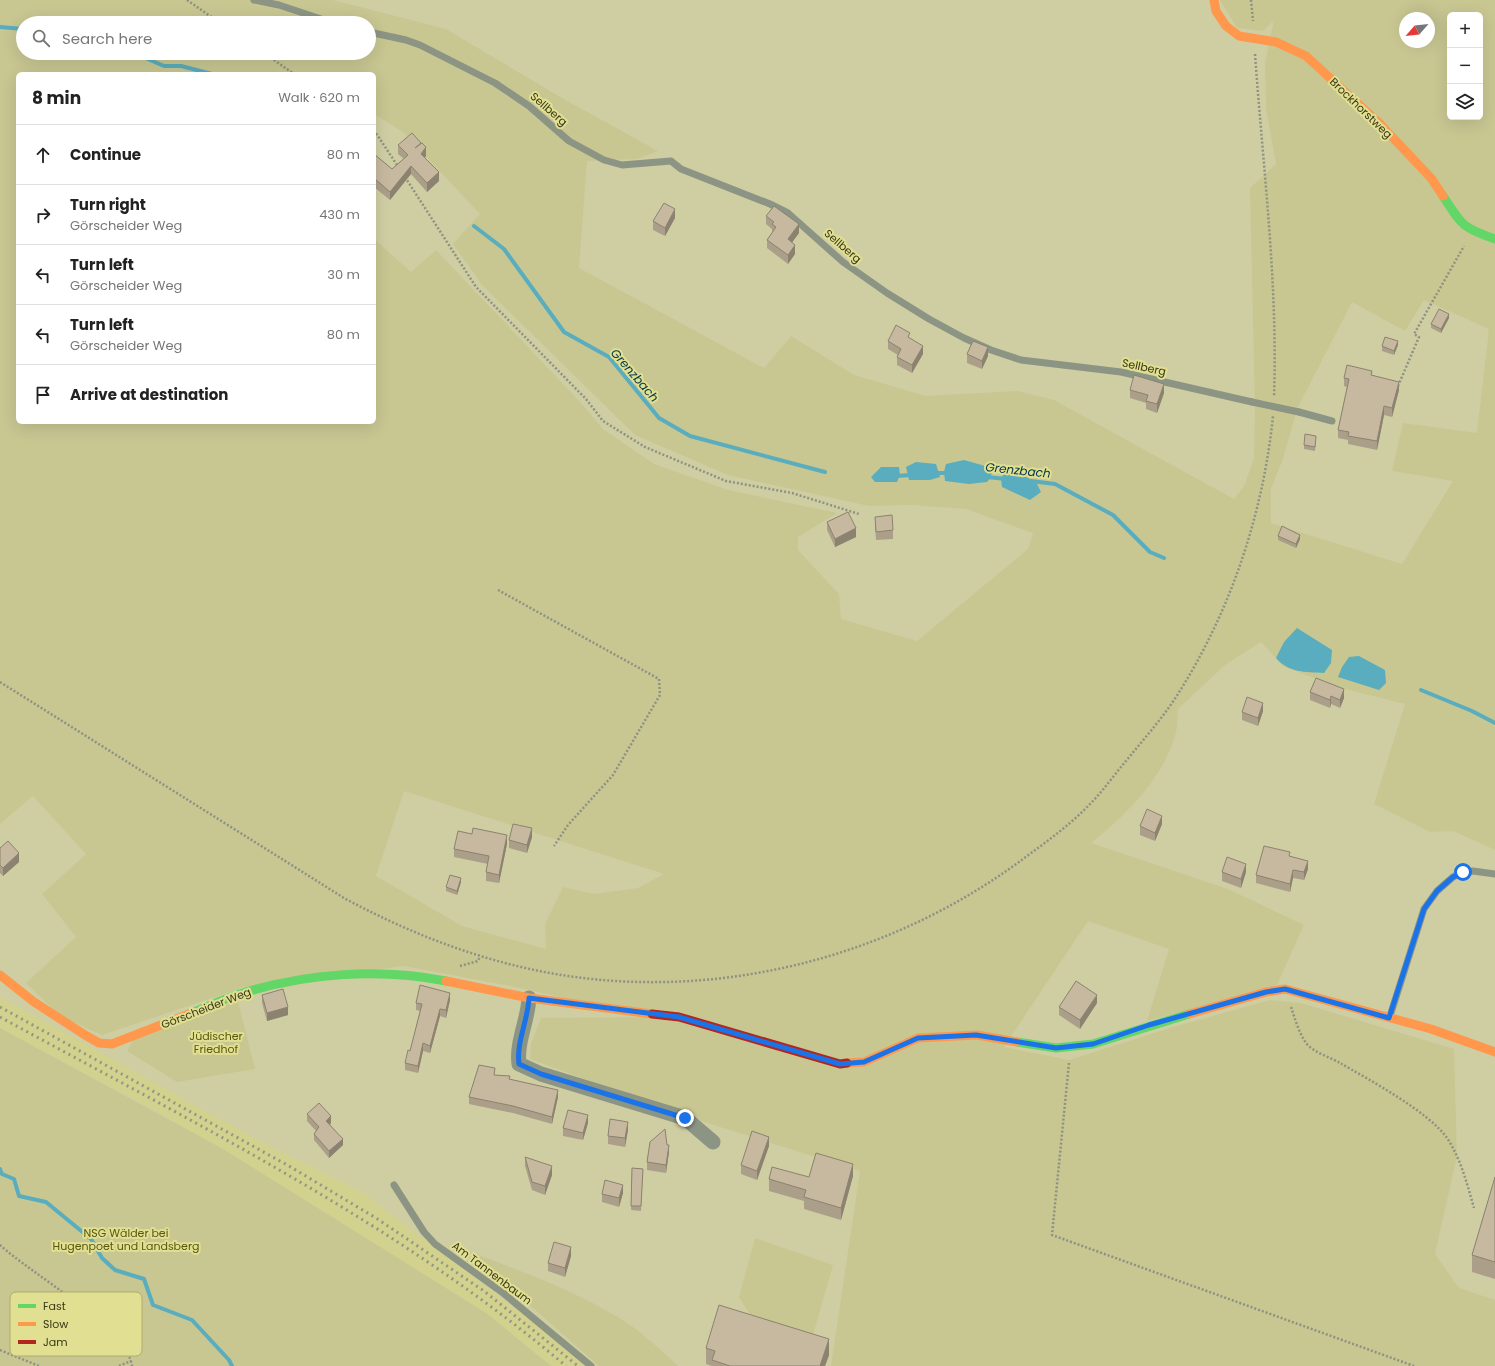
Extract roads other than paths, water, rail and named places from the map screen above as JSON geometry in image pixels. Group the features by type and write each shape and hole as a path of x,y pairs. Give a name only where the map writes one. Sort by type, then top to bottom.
{"street":[{"name":"Brockhorstweg","path":"1214,0 1216,11 1226,26 1239,36 1276,42 1306,56 1379,123 1431,178 1462,224 1472,231 1495,239"},
{"name":"Görscheider Weg","path":"0,975 34,1002 85,1035 99,1043 112,1044 243,993 302,979 372,973 420,976 529,998 679,1017 840,1064 864,1062 918,1038 976,1035 1056,1048 1093,1044 1149,1025 1266,992 1285,989 1431,1029 1495,1052"},
{"path":"529,998 527,1016 518,1055 519,1064 541,1074 685,1118 713,1142"}],"lane":[{"path":"254,0 311,16"},
{"name":"Sellberg","path":"376,34 406,40 420,45 495,84 519,98 569,141 604,160 622,165 671,161 681,169 779,208 796,219 843,262 887,293 929,319 964,338 992,350 1021,360 1121,372 1299,412 1332,421"},
{"path":"1389,1018 1424,909 1437,891 1453,877 1463,872 1473,871 1495,874"},
{"name":"Am Tannenbaum","path":"394,1185 424,1232 435,1244 503,1293 591,1366"}],"water":[{"path":"964,460 992,468 991,477 987,482 969,484 945,481 944,472 946,464"},
{"path":"916,462 936,464 940,477 930,480 909,480 906,467"},
{"path":"881,467 899,467 900,475 897,482 875,482 871,477"},
{"path":"1016,472 1036,482 1041,492 1030,500 1002,487 1001,479 1004,473"},
{"path":"1297,628 1332,650 1331,663 1324,673 1298,671 1286,667 1276,658 1284,642"},
{"path":"1359,656 1385,670 1386,683 1379,690 1338,677 1342,667 1349,657"}],"waterway":[{"name":"Grenzbach","path":"0,27 16,28"},
{"name":"Grenzbach","path":"150,60 164,66 181,66 204,72"},
{"name":"Grenzbach","path":"474,226 504,249 564,332 609,357 659,418 690,436 825,472"},
{"name":"Grenzbach","path":"933,473 949,473"},
{"name":"Grenzbach","path":"896,476 911,475"},
{"name":"Grenzbach","path":"987,477 1006,479"},
{"name":"Grenzbach","path":"1031,481 1055,484 1113,515 1150,552 1164,558"},
{"name":"Grenzbach","path":"1421,690 1472,711 1495,723"},
{"path":"0,1169 2,1174 14,1179 19,1196 46,1202 91,1239 102,1258 115,1270 144,1279 153,1305 192,1320 229,1360 232,1366"}],"railway":[{"path":"0,1007 289,1166 376,1218 484,1291 578,1366"},
{"path":"0,1017 220,1136 363,1220 433,1266 501,1314 566,1366"}],"park label":[{"name":"Jüdischer Friedhof","path":"216,1042"},
{"name":"NSG Wälder bei Hugenpoet und Landsberg","path":"126,1239"}]}
